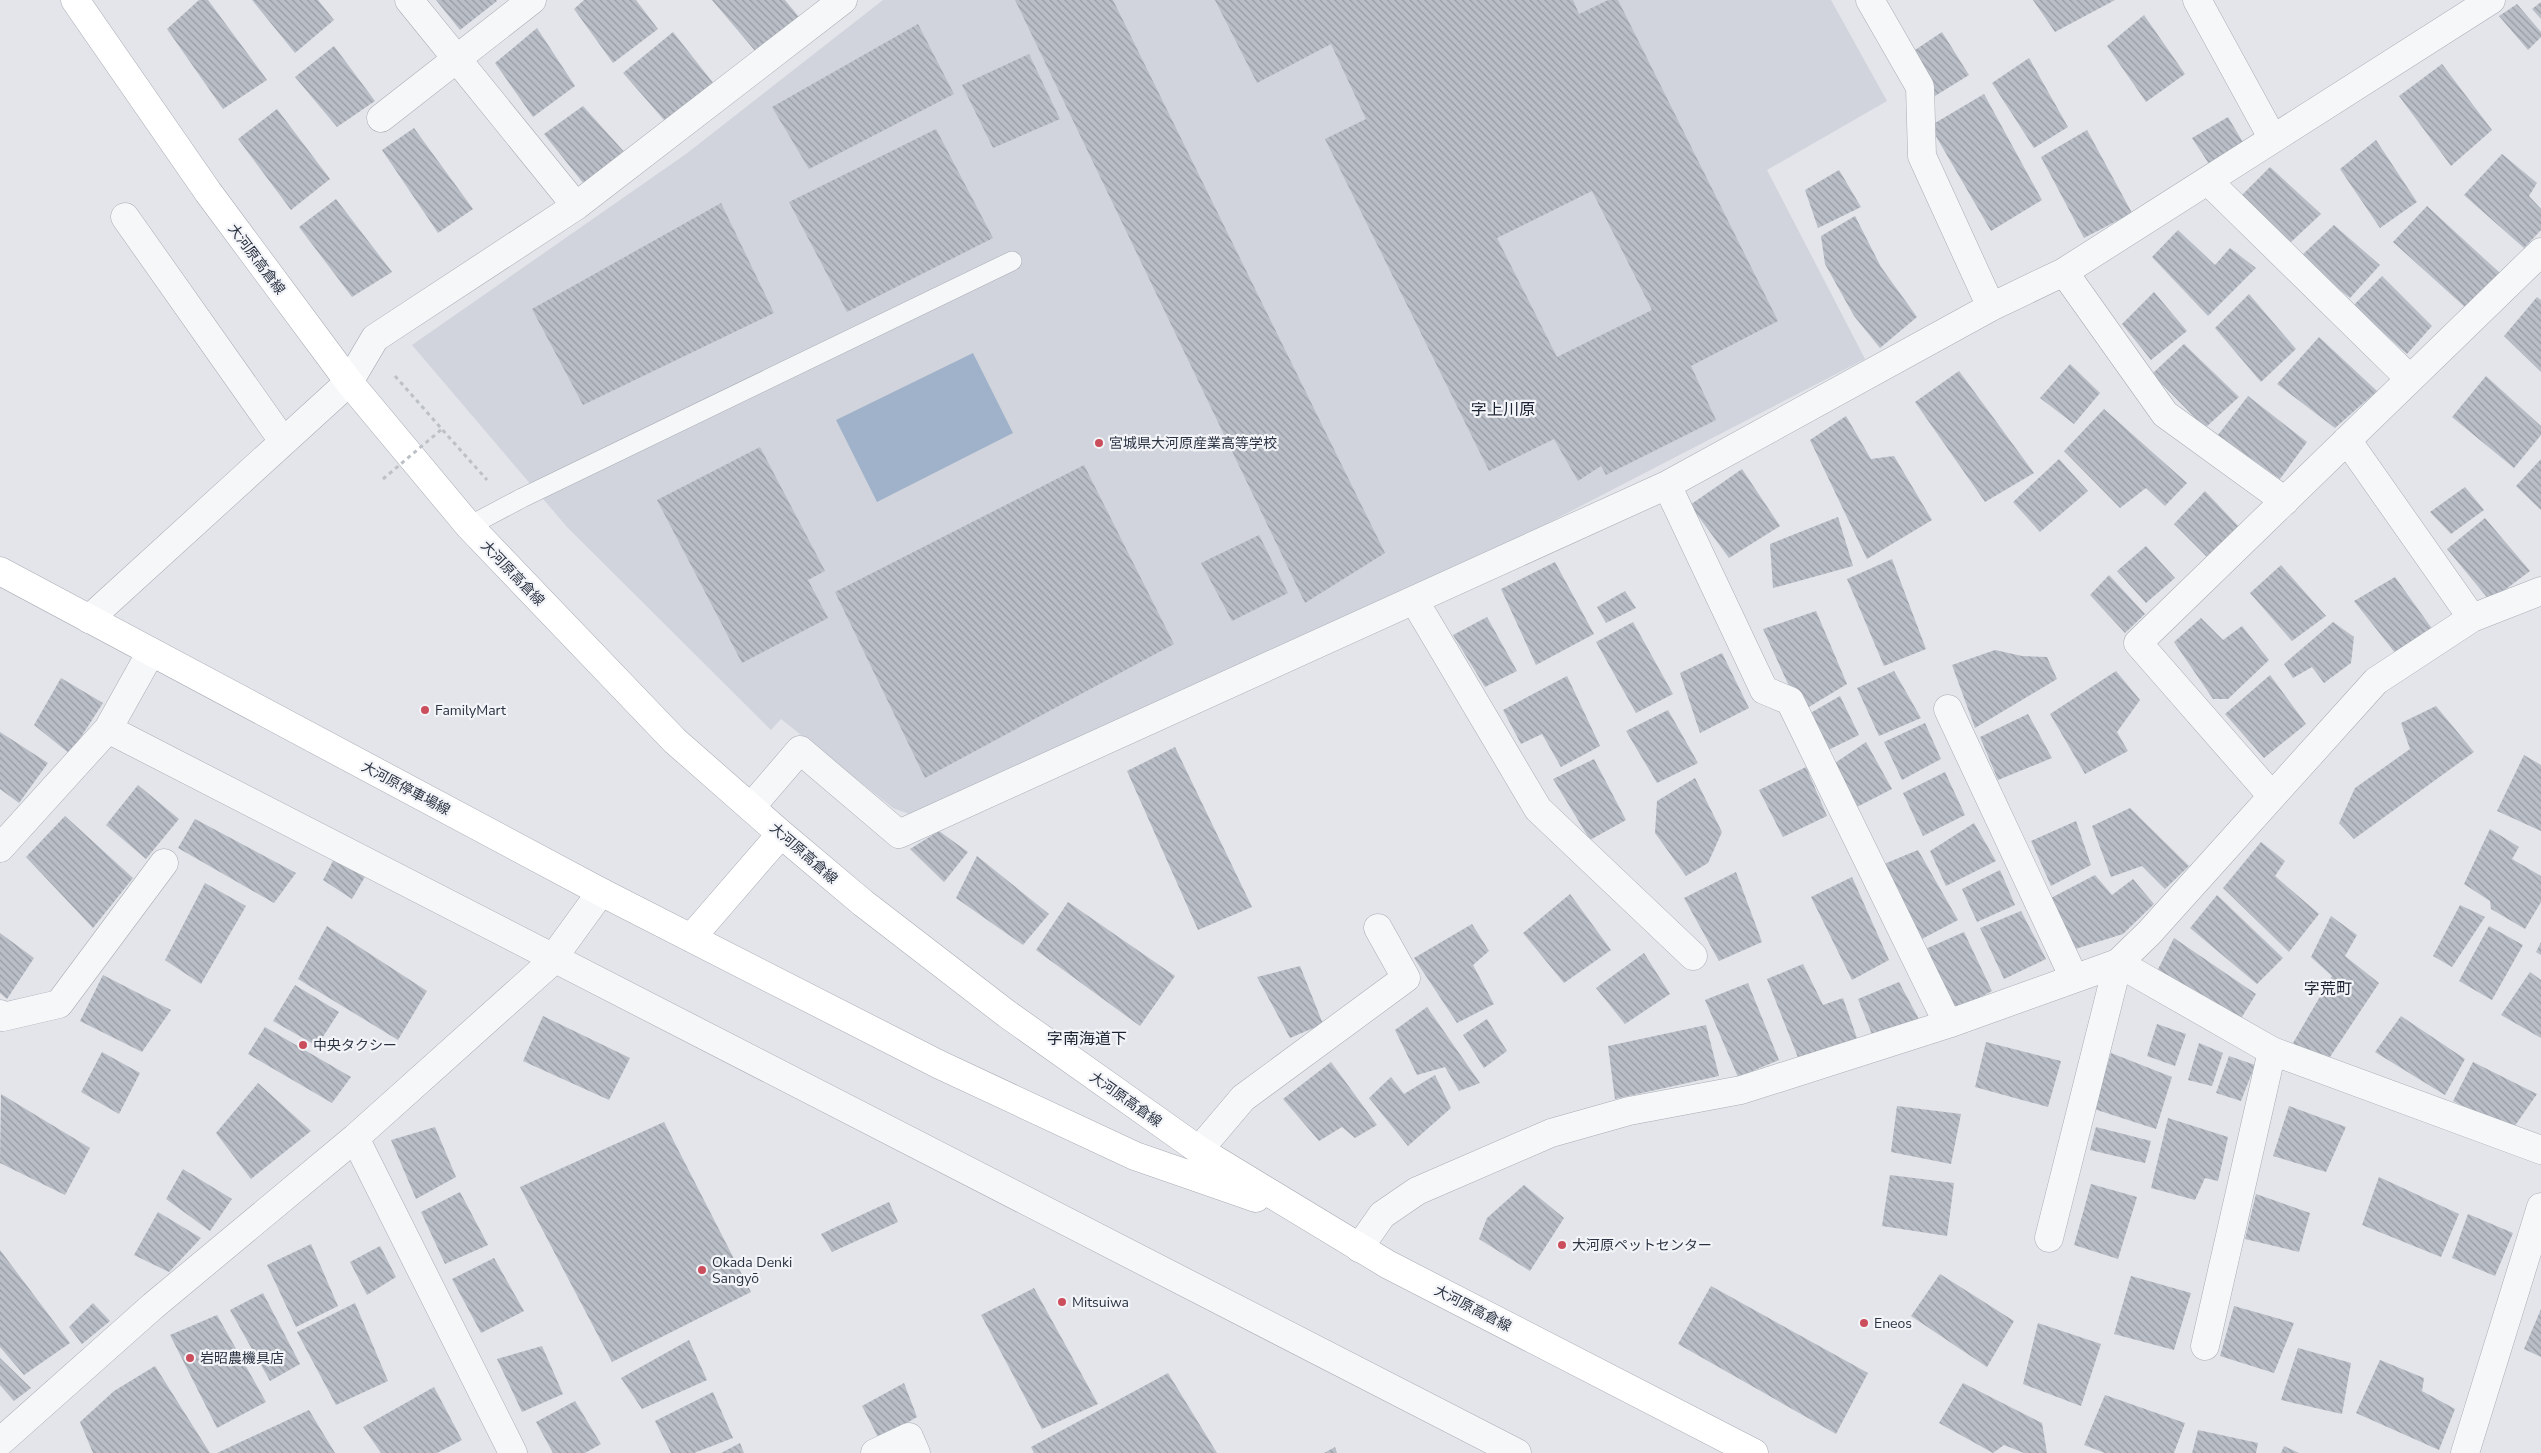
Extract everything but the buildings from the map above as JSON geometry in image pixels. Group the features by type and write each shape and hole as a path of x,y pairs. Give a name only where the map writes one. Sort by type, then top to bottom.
{"main road":[{"name":"大河原高倉線","path":"75,0 208,192 349,382 469,526 674,741 781,834 863,903 1007,1014 1199,1150 1359,1248 1754,1453"},
{"name":"大河原停車場線","path":"2,575 152,652 601,892 938,1064 1135,1156 1306,1216"},
{"path":"691,938 781,834"}],"street":[{"path":"409,0 576,206"},
{"path":"381,118 532,0"},
{"path":"89,619 349,382 375,338 576,206 844,0"},
{"path":"1870,0 1920,87 1922,156 1991,307"},
{"path":"2197,0 2273,139"},
{"path":"751,807 800,750 899,834 1667,485 1991,307 2064,272 2491,0"},
{"path":"2208,181 2410,380"},
{"path":"125,217 283,441"},
{"path":"2272,796 2138,643 2541,252"},
{"path":"2064,272 2165,414 2285,501"},
{"path":"2347,440 2472,618"},
{"path":"1667,485 1764,690 1790,701 1948,1024"},
{"path":"1359,1248 1382,1215 1417,1191 1551,1133 1628,1111 1741,1090 1948,1024 2118,963 2149,933 2376,681 2472,618 2541,591"},
{"path":"1414,600 1538,809 1693,956"},
{"path":"0,848 108,728 152,652"},
{"path":"1948,709 2074,978"},
{"path":"108,728 1517,1453"},
{"path":"0,1014 3,1017 59,1004 164,863"},
{"path":"0,1442 153,1306 355,1138 553,957 601,892"},
{"path":"1199,1150 1243,1098 1406,978 1378,928"},
{"path":"2118,963 2272,1051 2541,1150"},
{"path":"2049,1238 2118,963"},
{"path":"2205,1346 2272,1051"},
{"path":"355,1138 514,1453"},
{"path":"2465,1453 2541,1208"},
{"path":"875,1453 908,1437 916,1453"}],"lane":[{"path":"469,526 531,494 1012,261"}],"path":[{"path":"393,374 492,485"},
{"path":"383,479 442,429"}],"shaded area":[{"name":"宮城県大河原産業高等学校","path":"883,0 1831,0 1887,101 1767,170 1865,359 1403,598 920,818 893,808 781,719 771,730 567,527 412,345 686,154"}],"water":[{"path":"973,353 1013,433 877,502 836,420"}],"place":[{"name":"宮城県大河原産業高等学校","path":"1099,443"},
{"name":"FamilyMart","path":"425,710"},
{"name":"中央タクシー","path":"303,1045"},
{"name":"大河原ペットセンター","path":"1562,1245"},
{"name":"Okada Denki Sangyō","path":"702,1270"},
{"name":"Mitsuiwa","path":"1062,1302"},
{"name":"Eneos","path":"1864,1323"},
{"name":"岩昭農機具店","path":"190,1358"}],"district":[{"name":"字上川原","path":"1503,409"},
{"name":"字荒町","path":"2328,988"},
{"name":"字南海道下","path":"1087,1038"}]}
